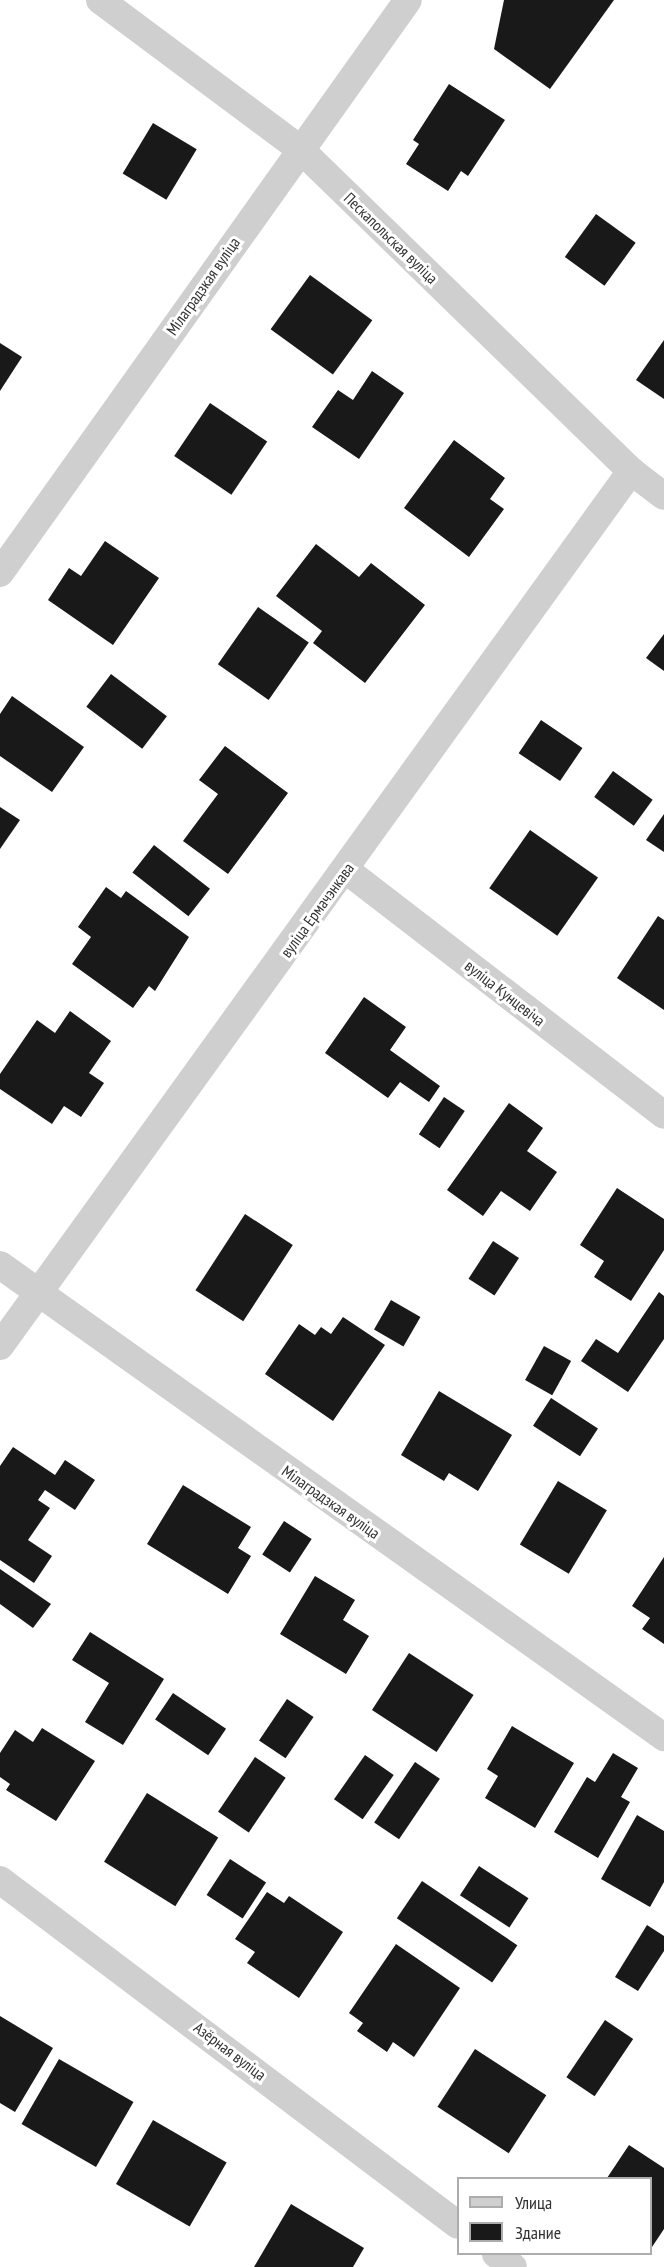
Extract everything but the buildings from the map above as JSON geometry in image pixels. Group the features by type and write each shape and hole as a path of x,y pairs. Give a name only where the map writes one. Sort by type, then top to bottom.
{"street":[{"name":"Пескапольская вуліца","path":"100,0 300,149 631,471 664,496"},
{"name":"Мілаградзкая вуліца","path":"0,573 408,0"},
{"name":"вуліца Ермачэнкава","path":"0,1346 346,870 631,471"},
{"name":"вуліца Кунцевіча","path":"346,870 664,1115"},
{"name":"Мілаградзкая вуліца","path":"0,1265 39,1295 664,1737"},
{"name":"Азёрная вуліца","path":"0,1880 457,2223"},
{"path":"498,2255 513,2267"}]}
